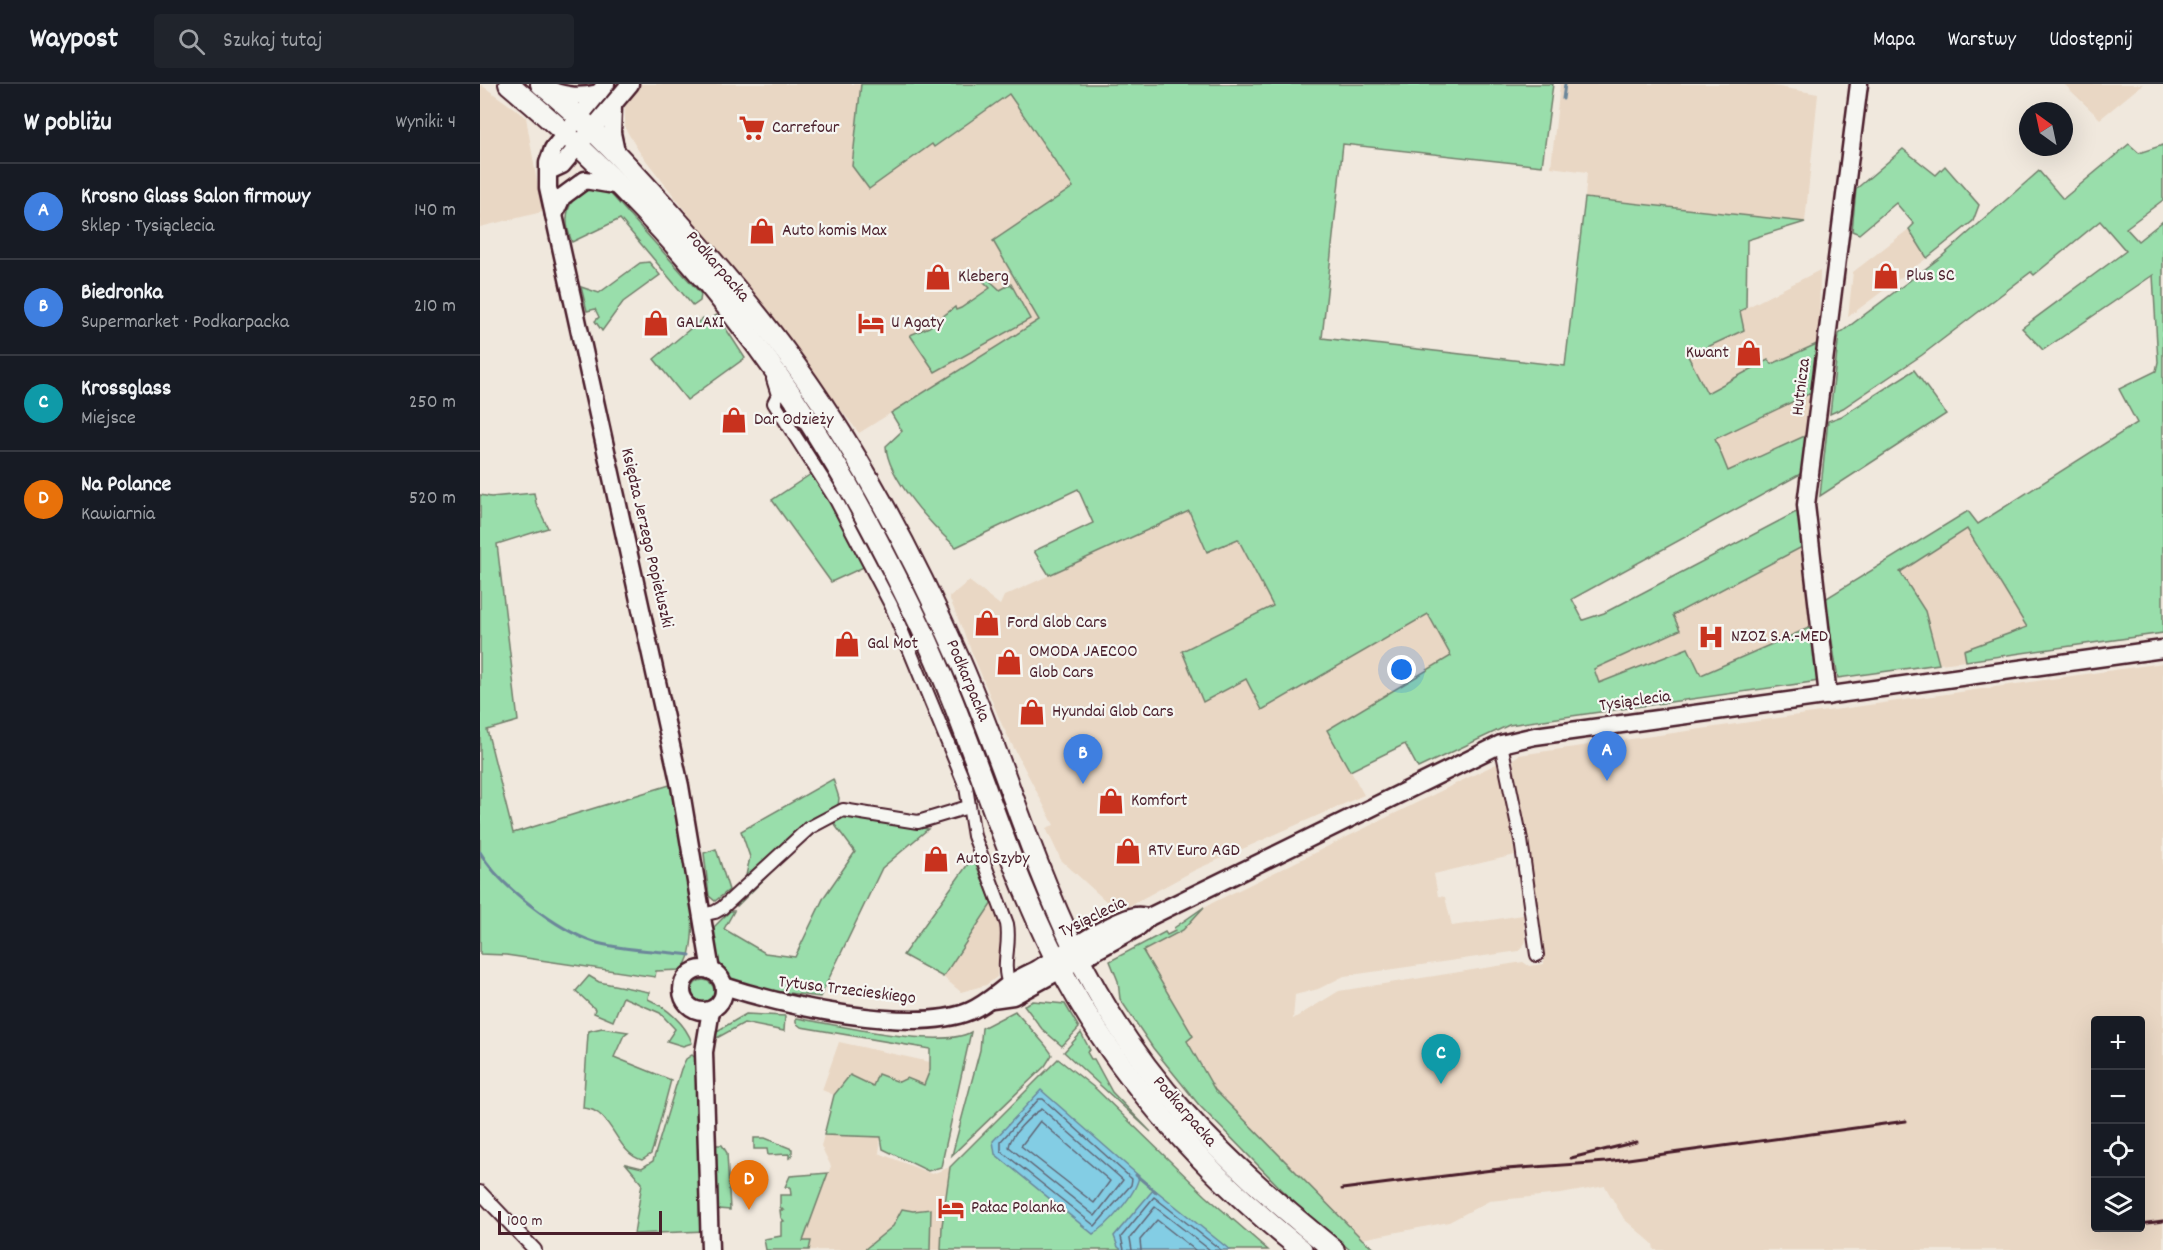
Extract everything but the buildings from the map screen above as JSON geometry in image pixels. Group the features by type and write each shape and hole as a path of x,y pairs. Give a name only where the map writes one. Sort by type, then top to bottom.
{"main road":[{"path":"509,84 579,131"},
{"path":"543,86 579,131"},
{"name":"Podkarpacka","path":"579,131 616,153 698,245 775,337 869,481 960,660 1077,953 1117,1025 1175,1105 1225,1157 1334,1250"},
{"name":"Podkarpacka","path":"579,131 620,186 698,274 766,360 789,410 827,450 870,525 921,628 1020,877 1058,964 1124,1072 1162,1119 1224,1184 1302,1250"}],"street":[{"path":"579,131 613,106 630,84"},
{"name":"Hutnicza","path":"1828,696 1806,505 1859,84"},
{"path":"543,86 564,95 580,97 602,88"},
{"path":"579,131 602,88"},
{"path":"613,106 612,133 616,153"},
{"name":"Księdza Jerzego Popiełuszki","path":"579,131 562,165 549,171 548,188 693,849 701,915 703,971 688,977 683,990 686,1001 712,1001"},
{"path":"554,215 562,197 585,180 608,182 620,186"},
{"path":"789,410 891,605 966,787 974,836 1007,924 1009,937 1004,967 1009,984"},
{"name":"Tysiąclecia","path":"1058,964 1135,916 1149,917 1501,744 1535,736 2163,650"},
{"path":"1501,744 1521,840 1538,955"},
{"path":"701,915 722,908 808,828 843,810 918,822 968,807"},
{"name":"Tytusa Trzecieskiego","path":"712,1001 765,1000 912,1021 943,1020 970,1011 992,999 1009,984 1058,964"},
{"name":"Tytusa Trzecieskiego","path":"992,999 1013,996 1058,964"},
{"path":"703,971 719,976 700,1045 704,1052 710,1250"},
{"path":"480,1192 535,1250"}],"shaded area":[{"path":"480,84 526,117 542,212 480,227"},
{"path":"640,84 861,84 852,166 916,154 932,143 935,147 1009,94 1073,188 993,241 1039,320 859,433 638,150 625,128 625,107"},
{"path":"1560,84 1762,84 1818,94 1805,222 1585,198 1587,172 1551,167"},
{"path":"2064,84 2143,84 2100,119"},
{"path":"1909,229 1927,258 1848,317 1853,272"},
{"path":"1820,270 1819,343 1772,364 1768,361 1707,393 1688,356 1744,330 1740,311"},
{"path":"1813,392 1809,434 1728,471 1715,439"},
{"path":"1190,511 1237,538 1273,606 1182,651 1246,679 1262,709 1428,614 1451,656 1328,730 1364,795 1195,870 1127,907 1122,900 1113,898 1108,903 1061,860 1046,828 1054,825 1002,725 949,597 969,581 1000,605 1004,596"},
{"path":"1967,529 2027,627 1965,650 1966,661 1939,664 1925,611 1899,572"},
{"path":"1802,547 1813,626 1700,675 1688,648 1599,683 1594,669 1680,630 1673,615"},
{"path":"2163,663 2163,1250 1654,1250 1653,1244 1624,1219 1605,1186 1561,1194 1489,1201 1449,1222 1362,1239 1215,1090 1187,1040 1193,1036 1143,951 1183,930 1204,907 1498,763 1503,771 1515,855 1434,874 1438,896 1445,897 1452,926 1523,915 1526,942 1519,951 1344,976 1318,989 1295,995 1293,1019 1339,991 1523,962 1529,966 1544,964 1513,759 1519,755"},
{"path":"992,903 1003,928 1004,942 998,961 997,977 986,985 961,992 943,977"},
{"path":"839,1042 930,1062 930,1070 924,1085 907,1078 899,1082 878,1074 873,1086 850,1075 834,1095 822,1090"},
{"name":"Pałac Polanka","path":"824,1135 881,1137 879,1153 932,1174 950,1167 971,1147 1096,1250 809,1250 811,1241 803,1241 831,1166 821,1146"}],"green space":[{"path":"861,84 1553,84 1542,166 1343,144 1322,338 1565,366 1585,198 1805,222 1747,240 1746,308 1740,311 1744,330 1688,356 1707,393 1768,360 1772,364 1819,343 1813,392 1715,439 1728,471 1809,434 1804,472 1572,599 1583,620 1604,613 1800,510 1802,547 1673,615 1680,630 1594,669 1599,683 1688,648 1701,675 1813,626 1819,681 1509,725 1418,768 1405,744 1350,771 1327,730 1451,656 1428,614 1262,710 1246,679 1203,702 1182,651 1273,606 1238,539 1207,552 1189,511 1049,575 1034,551 1093,523 1078,489 956,547 913,501 894,472 886,446 902,431 891,413 1039,320 993,241 1073,187 1009,94 934,147 932,144 869,189 852,166"},
{"path":"2129,144 2139,153 2163,145 2163,200 2126,228 2138,241 2163,221 2163,633 1966,661 1964,650 2027,627 1967,529 1900,572 1925,611 1939,664 1838,678 1825,599 1968,511 1978,524 2137,423 2119,389 2156,371 2158,362 2153,275 2043,350 2022,328 2126,251 2100,221 2034,275 2031,272 1922,355 1843,408 1830,414 1839,334 1941,257 2039,171 2063,199"},
{"path":"1903,149 1936,175 1945,166 1979,205 1973,221 1927,258 1909,229 1914,224 1896,203 1859,234 1852,231 1856,189"},
{"path":"592,189 609,192 701,294 700,301 693,306 620,219 572,242 567,225 569,209 577,197"},
{"path":"649,262 660,275 623,302 602,331 595,321 599,317 595,309 587,311 581,287 599,293 640,263"},
{"path":"986,277 1000,290 1011,284 1030,319 935,372 910,335 929,327 955,307 956,310 961,308 990,288 983,281"},
{"path":"717,315 745,358 687,400 654,359 703,318 706,321"},
{"path":"1914,370 1946,414 1820,496 1828,421 1842,416"},
{"path":"814,472 866,566 831,582 772,500"},
{"path":"534,493 536,503 548,528 497,544 518,721 487,730 513,833 673,784 686,852 692,909 689,956 681,970 656,971 655,977 506,955 480,954 480,495 491,497"},
{"path":"833,779 839,798 838,806 745,880 750,857 741,831"},
{"path":"843,814 928,829 882,868 820,997 757,989 732,982 717,962 714,927 730,911 734,911 724,929 765,953 795,957 824,897 855,852 832,821 801,843 737,906 734,901 812,829"},
{"path":"716,849 729,890 715,901 709,896 704,853"},
{"path":"973,857 992,903 943,977 903,955"},
{"path":"1204,907 1183,930 1143,951 1193,1036 1187,1041 1215,1090 1362,1239 1376,1250 1350,1250 1295,1203 1199,1105 1153,1048 1120,999 1118,981 1110,961 1165,932 1167,935 1175,931 1174,928"},
{"path":"589,976 599,982 649,992 648,999 674,1017 685,1029 692,1043 683,1046 667,1041 675,1029 660,1013 623,997 613,1021 594,1013 595,1009 576,991"},
{"path":"703,980 711,983 714,991 711,999 703,1002 695,999 692,991 695,983"},
{"path":"1033,1001 1065,1004 1079,1028 1062,1046 1042,1029 1024,1005"},
{"path":"1015,1011 1052,1055 1045,1066 952,1155 980,1050 982,1028"},
{"path":"746,1014 785,1016 784,1031 744,1023 715,1039 717,1031"},
{"path":"796,1018 912,1037 956,1037 971,1032 941,1167 928,1171 883,1149 881,1137 824,1135 834,1095 850,1075 873,1086 878,1074 899,1082 907,1078 924,1085 930,1070 930,1049 801,1027 796,1023"},
{"path":"602,1028 628,1032 624,1035 614,1057 671,1080 651,1154 642,1160 633,1156 626,1149 601,1116 593,1110 583,1108 588,1034 589,1031"},
{"path":"1081,1033 1090,1050 1087,1052 1091,1059 1094,1059 1112,1092 1151,1132 1064,1052"},
{"path":"692,1055 698,1060 705,1231 634,1234 642,1183 626,1164 642,1168 653,1161 681,1069 686,1059"},
{"path":"1058,1059 1096,1089 1206,1196 1268,1250 941,1250 950,1167"},
{"path":"754,1138 765,1138 792,1149 792,1156 789,1158 789,1154 768,1155 767,1149 754,1149"},
{"path":"716,1145 722,1145 727,1153 730,1210 718,1209"},
{"path":"828,1173 803,1241 811,1241 809,1250 766,1250 764,1239 781,1236 781,1222 784,1221 781,1218 780,1210 783,1210 780,1207 780,1195 791,1195 790,1187 785,1187 790,1176"},
{"path":"902,1209 913,1211 931,1209 930,1250 864,1250 893,1226"}],"water":[{"path":"1041,1090 1139,1176 1133,1191 1121,1208 1093,1234 995,1154 993,1141"},
{"path":"1154,1189 1230,1250 1122,1250 1118,1247 1114,1236"}],"waterway":[{"path":"1563,99 1565,84"},
{"path":"480,852 501,879 515,892 547,917 580,936 615,947 690,955"},
{"path":"1136,1175 1156,1192"}],"railway":[{"path":"1492,1170 1606,1162 1906,1121"},
{"path":"1571,1158 1636,1142"},
{"path":"1342,1189 1500,1169"},
{"path":"2145,1223 2163,1221"}],"place":[{"name":"Carrefour","path":"752,128"},
{"name":"Auto komis Max","path":"762,231"},
{"name":"Plus SC","path":"1886,276"},
{"name":"Kleberg","path":"938,277"},
{"name":"GALAXI","path":"656,323"},
{"name":"U Agaty","path":"871,323"},
{"name":"Kwant","path":"1749,353"},
{"name":"Dar Odzieży","path":"734,420"},
{"name":"Ford Glob Cars","path":"987,623"},
{"name":"NZOZ S.A.-MED","path":"1711,637"},
{"name":"Gal Mot","path":"847,644"},
{"name":"OMODA JAECOO Glob Cars","path":"1009,662"},
{"name":"Hyundai Glob Cars","path":"1032,712"},
{"name":"Krosno Glass Salon firmowy","path":"1607,781"},
{"name":"Biedronka","path":"1083,784"},
{"name":"Komfort","path":"1111,801"},
{"name":"RTV Euro AGD","path":"1128,851"},
{"name":"Auto Szyby","path":"936,859"},
{"name":"Krossglass","path":"1441,1084"},
{"name":"Pałac Polanka","path":"951,1208"},
{"name":"Na Polance","path":"749,1210"}]}
